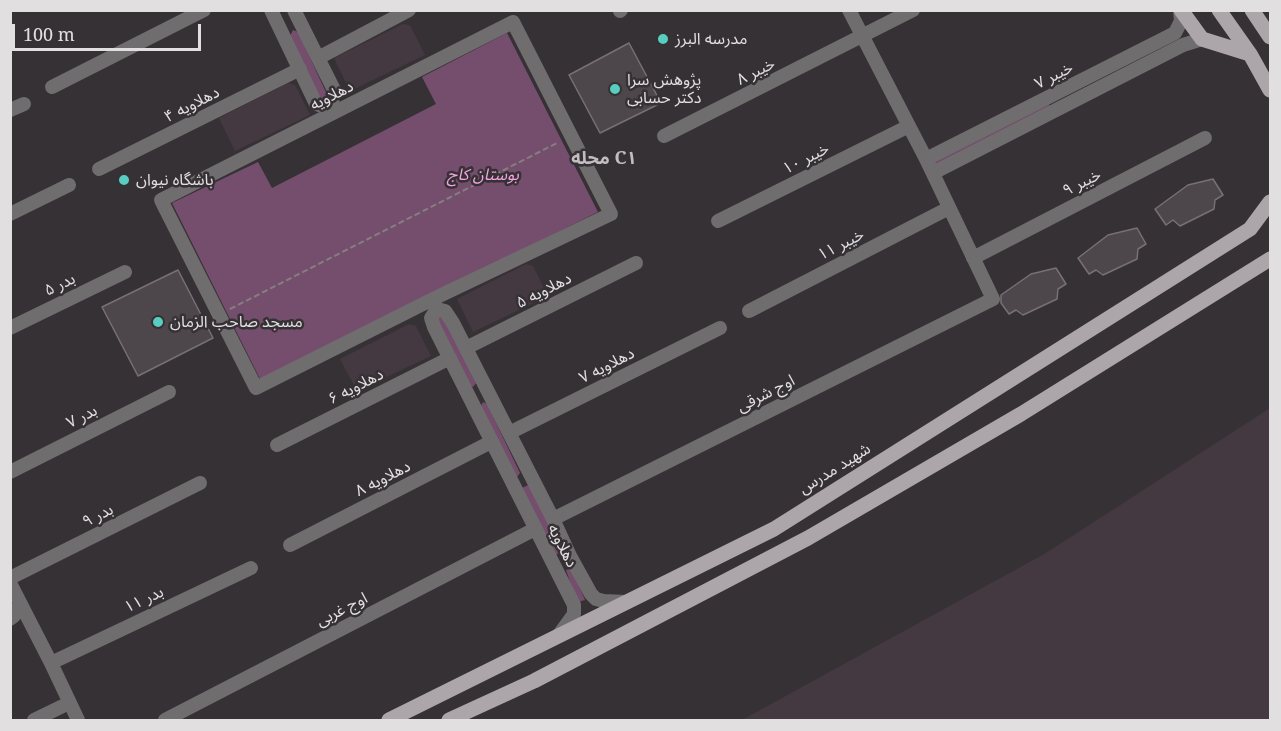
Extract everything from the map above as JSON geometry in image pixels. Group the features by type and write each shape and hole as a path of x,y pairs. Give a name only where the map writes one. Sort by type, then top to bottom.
{"main road":[{"path":"1181,10 1202,39 1250,54"},
{"path":"1219,10 1250,54 1270,90"},
{"path":"1252,10 1270,37"},
{"name":"شهید مدرس","path":"389,720 774,529 1250,229 1270,202"},
{"path":"1250,229 1270,224"},
{"path":"449,720 534,681 808,538 1021,414 1270,259"}],"street":[{"path":"52,87 204,10"},
{"name":"دهلاویه","path":"271,10 316,104 331,111"},
{"path":"318,57 410,10"},
{"path":"849,10 926,159 973,258"},
{"name":"خیبر ۸","path":"664,136 913,10"},
{"path":"1181,10 1181,21 1175,33 1184,36 1183,45"},
{"path":"279,27 296,14"},
{"name":"دهلاویه","path":"296,14 335,92 331,111"},
{"name":"دهلاویه","path":"513,22 571,136 611,214 435,304 256,388 161,200 331,111 513,22"},
{"name":"خیبر ۷","path":"926,159 1175,33"},
{"name":"خیبر ۷","path":"933,173 1183,45 1202,39"},
{"name":"دهلاویه ۴","path":"99,169 300,69"},
{"path":"1062,90 1068,104"},
{"path":"10,110 24,104"},
{"name":"خیبر ۱۰","path":"718,221 909,126"},
{"name":"خیبر ۹","path":"973,258 1205,138"},
{"path":"10,214 69,185"},
{"name":"خیبر ۱۱","path":"749,311 949,208"},
{"name":"اوج شرقی","path":"553,519 993,299 973,258"},
{"name":"دهلاویه ۵","path":"466,348 636,263"},
{"name":"بدر ۵","path":"10,328 124,272"},
{"name":"دهلاویه","path":"435,304 445,311 466,348 570,556 596,599 627,602"},
{"name":"دهلاویه","path":"435,304 431,318 434,327 574,605 574,614 558,636"},
{"name":"دهلاویه ۷","path":"509,433 720,328"},
{"name":"دهلاویه ۶","path":"277,444 450,358"},
{"path":"469,397 487,390"},
{"name":"بدر ۷","path":"10,472 169,392"},
{"name":"دهلاویه ۸","path":"290,545 491,442"},
{"path":"513,483 531,476"},
{"name":"بدر ۹","path":"10,578 200,483"},
{"name":"اوج غربی","path":"165,720 536,529"},
{"path":"552,561 570,556"},
{"name":"بدر ۱۱","path":"51,663 251,568"},
{"path":"10,583 14,611 51,663 78,720"},
{"path":"34,720 69,703"}],"path":[{"path":"219,315 571,136"}],"shaded area":[{"path":"403,24 410,25 425,55 350,91 334,58"},
{"path":"288,83 295,85 310,115 235,151 219,118"},
{"path":"526,264 533,266 548,296 473,332 457,299"},
{"path":"409,324 416,326 431,356 357,391 340,359"},
{"path":"1270,408 1270,720 742,720 1046,553"}],"green space":[{"path":"293,30 298,32 330,101 322,102 290,36"},
{"name":"بوستان کاج","path":"507,33 598,212 260,379 172,203 258,162 272,188 436,104 422,77"},
{"path":"1048,101 1050,107 936,167 933,162"},
{"path":"443,314 476,383 473,387 468,385 435,318"},
{"path":"483,402 487,404 520,473 517,477 512,475 480,408"},
{"path":"530,484 562,553 554,555 522,488"},
{"path":"571,568 585,600 577,602 566,570"}],"building":[{"name":"پژوهش سرا دکتر حسابی","path":"629,43 661,103 600,133 569,75"},
{"path":"1213,179 1223,195 1215,200 1214,209 1180,226 1173,220 1166,225 1155,209 1188,185"},
{"path":"1137,228 1146,244 1138,249 1137,259 1103,275 1096,270 1089,274 1078,258 1108,235"},
{"path":"1056,268 1066,284 1058,289 1057,299 1023,315 1016,310 1009,314 1001,303 1001,295 1031,274"},
{"name":"مسجد صاحب الزمان","path":"178,270 213,338 138,376 102,307"}],"place":[{"name":"مدرسه البرز","path":"663,39"},
{"name":"پژوهش سرا دکتر حسابی","path":"615,89"},
{"name":"باشگاه نیوان","path":"124,180"},
{"name":"مسجد صاحب الزمان","path":"158,322"}],"district":[{"name":"محله C۱","path":"604,159"}]}
